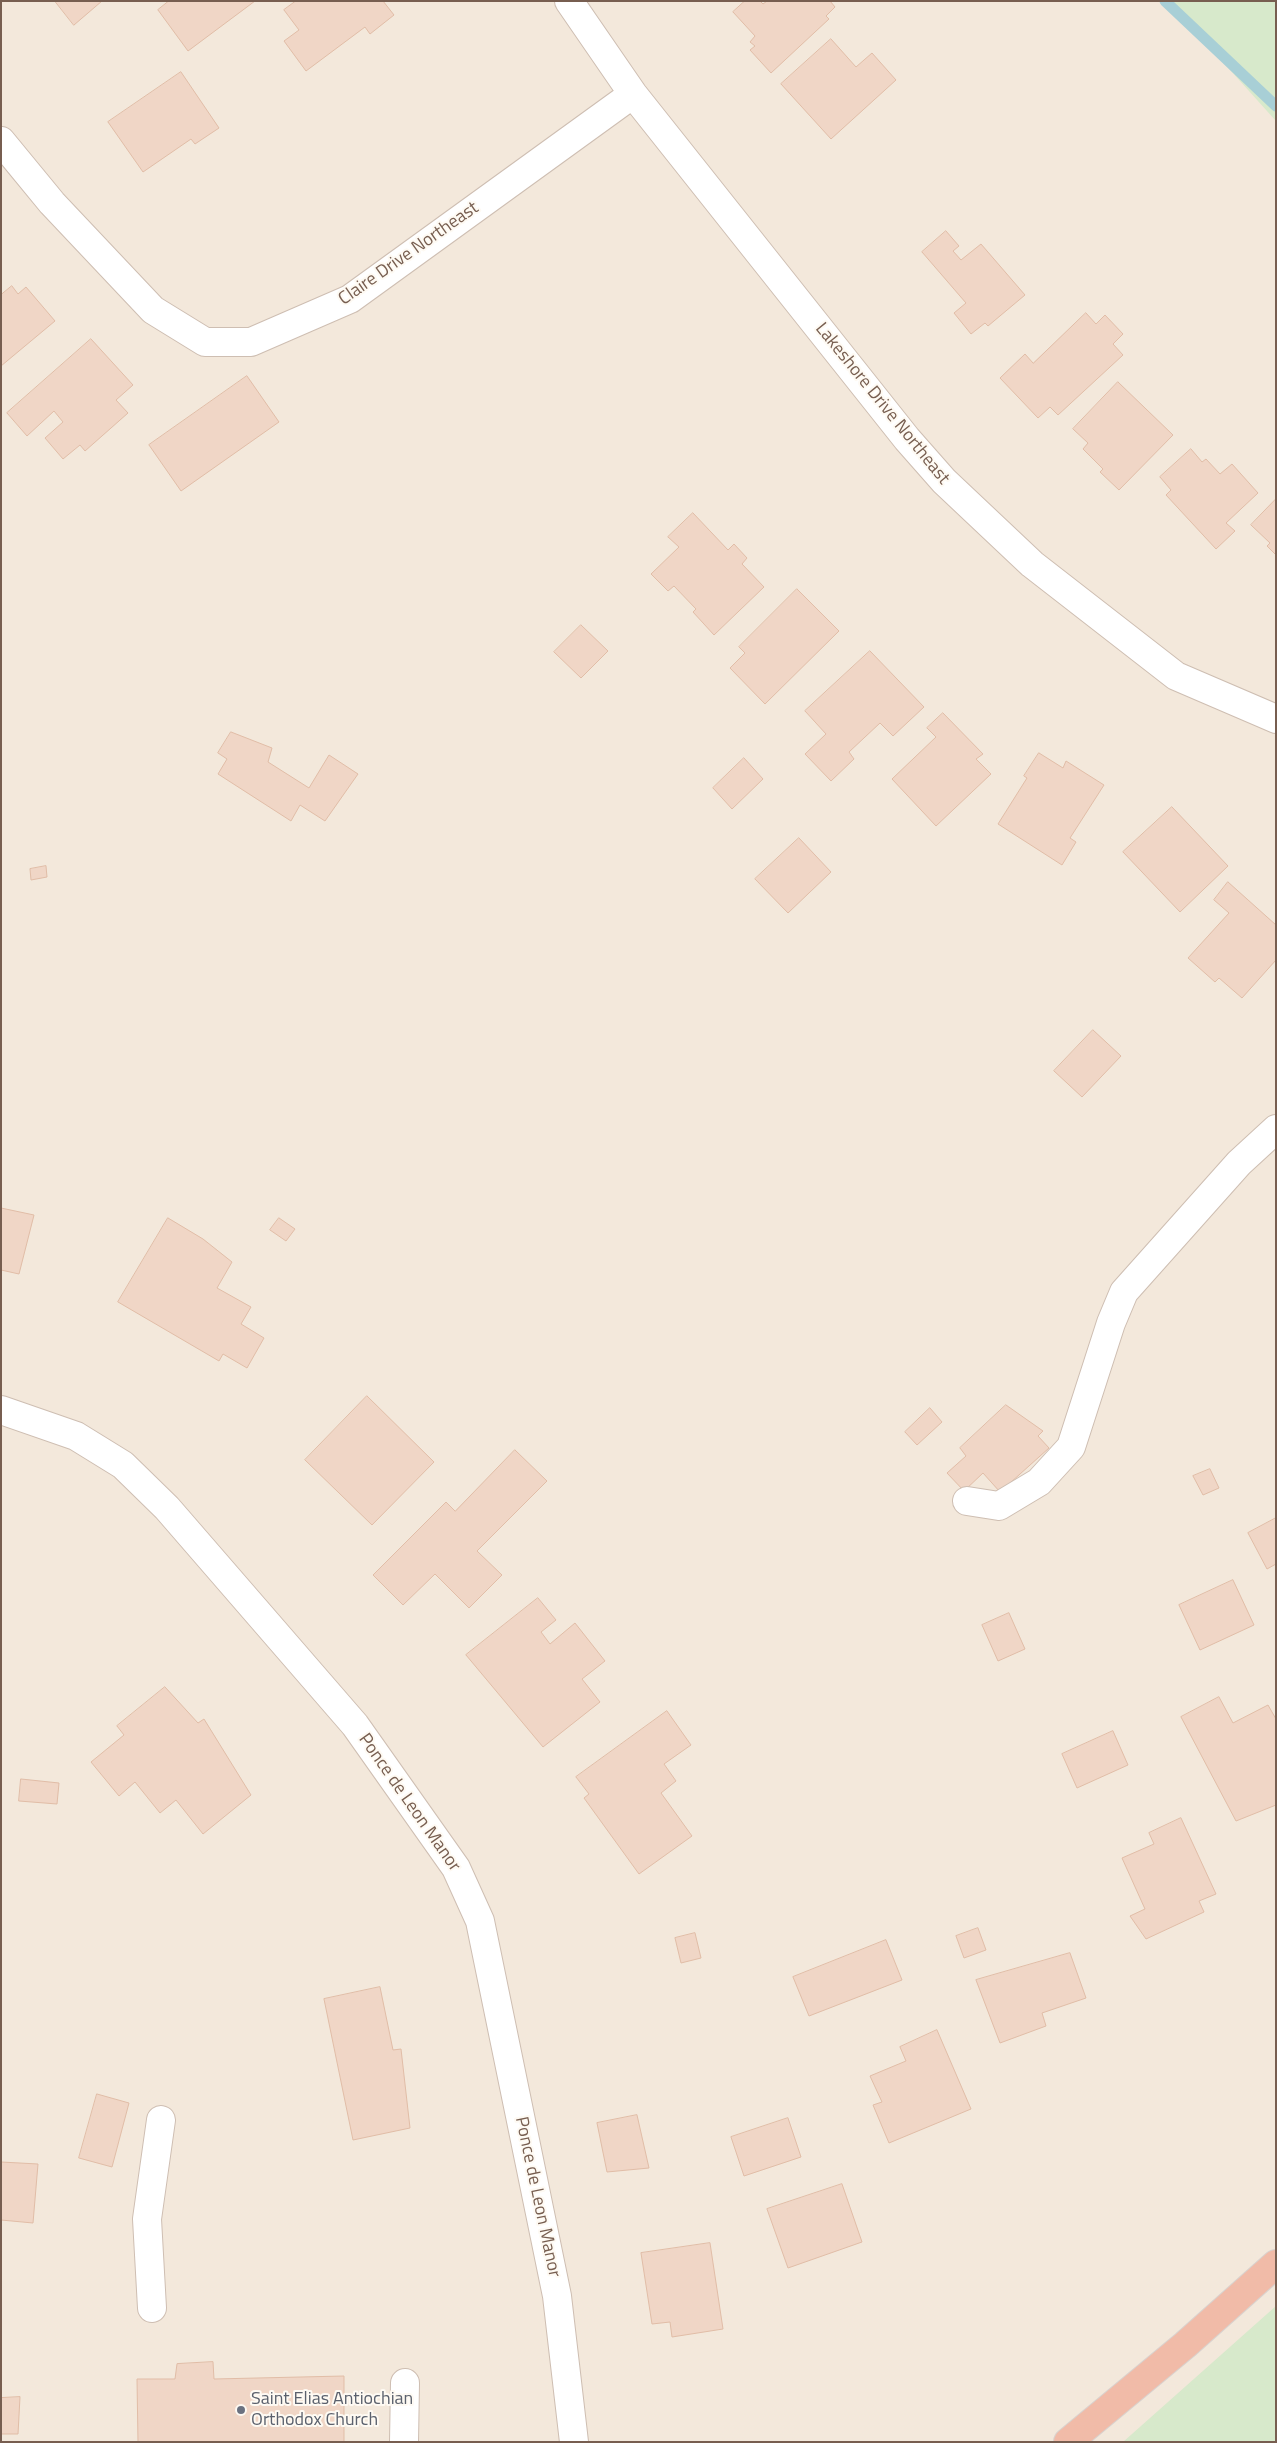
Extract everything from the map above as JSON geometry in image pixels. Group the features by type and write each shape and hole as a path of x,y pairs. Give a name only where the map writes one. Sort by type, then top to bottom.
{"highway":[{"path":"1068,2442 1184,2345 1276,2264"}],"street":[{"name":"Lakeshore Drive Northeast","path":"569,1 634,94 907,439 944,481 1032,564 1176,676 1276,719"},
{"name":"Claire Drive Northeast","path":"1,141 52,203 153,310 205,342 251,342 350,299 634,94"},
{"path":"967,1501 1000,1506 1039,1482 1071,1448 1111,1323 1124,1292 1239,1163 1276,1129"},
{"name":"Ponce de Leon Manor","path":"1,1410 76,1436 123,1465 167,1508 355,1725 456,1868 480,1921 552,2267 574,2442"},
{"path":"152,2308 147,2219 161,2120"},
{"path":"404,2442 405,2383"}],"shaded area":[{"path":"1,1 1276,1 1276,2442 1,2442"}],"green space":[{"path":"1168,1 1276,1 1276,121"},
{"path":"1276,2306 1276,2442 1123,2442"}],"building":[{"path":"55,1 102,1 74,25"},
{"path":"169,1 255,1 188,51 158,10"},
{"path":"296,1 383,1 394,15 370,34 365,27 306,71 284,41 299,30 284,10"},
{"path":"745,1 760,1 763,4 767,1 830,1 835,7 826,16 829,19 771,73 750,50 755,46 750,42 755,36 733,12"},
{"path":"831,39 856,67 872,53 896,80 831,139 781,84"},
{"path":"181,72 219,128 195,144 191,139 143,172 108,122"},
{"path":"946,231 959,246 953,251 961,260 981,244 1025,295 988,326 985,323 971,334 954,313 966,303 922,252"},
{"path":"12,286 18,294 26,287 55,321 1,366 1,295"},
{"path":"1086,313 1096,324 1105,315 1123,334 1113,344 1123,355 1058,415 1050,407 1038,418 1000,378 1025,354 1033,363"},
{"path":"91,339 133,385 116,400 128,413 85,451 80,445 63,459 45,438 63,422 54,411 27,436 7,413"},
{"path":"247,376 279,422 181,491 149,445"},
{"path":"1118,382 1173,435 1119,490 1100,472 1103,469 1083,449 1088,443 1073,429"},
{"path":"1191,449 1202,462 1206,459 1220,474 1232,464 1258,493 1226,523 1235,531 1216,549 1166,495 1171,490 1160,477"},
{"path":"1276,499 1276,555 1267,546 1270,543 1251,525"},
{"path":"693,513 728,550 734,544 747,558 742,564 764,587 714,635 693,612 696,609 674,586 668,591 651,574 679,547 668,537"},
{"path":"797,589 839,631 765,704 730,668 745,653 739,647"},
{"path":"581,625 608,651 581,678 554,652"},
{"path":"870,651 924,707 893,736 880,723 849,752 854,759 831,781 805,754 826,734 805,711"},
{"path":"943,713 983,754 976,759 991,774 936,826 892,779 936,737 927,728"},
{"path":"231,732 272,748 268,762 309,788 329,755 358,774 325,821 300,805 291,821 218,774 227,759 218,753"},
{"path":"1039,753 1063,768 1066,761 1104,785 1070,838 1076,842 1062,865 998,824 1027,778 1024,776"},
{"path":"744,758 763,779 732,809 713,788"},
{"path":"1172,807 1228,866 1180,912 1123,852"},
{"path":"799,838 831,872 788,913 755,879"},
{"path":"46,866 47,877 31,880 30,869"},
{"path":"1228,882 1276,925 1276,960 1242,998 1219,978 1215,982 1188,958 1229,913 1214,900"},
{"path":"1093,1030 1121,1056 1082,1097 1054,1071"},
{"path":"1,1208 34,1215 19,1274 1,1270"},
{"path":"168,1218 203,1239 232,1262 217,1288 251,1307 241,1324 264,1338 247,1368 223,1354 219,1361 118,1302"},
{"path":"279,1218 295,1229 286,1241 270,1230"},
{"path":"367,1396 434,1462 372,1525 305,1460"},
{"path":"1006,1405 1043,1431 1038,1436 1049,1448 1000,1492 983,1473 964,1491 947,1473 966,1456 960,1448"},
{"path":"930,1408 942,1422 917,1445 905,1432"},
{"path":"515,1450 547,1481 477,1551 502,1575 469,1608 435,1574 403,1605 373,1575 446,1502 455,1511"},
{"path":"1210,1469 1219,1488 1203,1495 1193,1476"},
{"path":"1276,1518 1276,1564 1267,1569 1248,1533"},
{"path":"1233,1580 1254,1625 1200,1650 1179,1605"},
{"path":"538,1598 556,1620 541,1632 550,1644 575,1623 605,1661 582,1679 600,1702 543,1747 466,1655"},
{"path":"1009,1613 1025,1649 998,1661 982,1625"},
{"path":"165,1687 198,1723 204,1719 251,1795 203,1834 176,1800 160,1813 135,1782 119,1796 91,1762 124,1735 117,1726"},
{"path":"1219,1697 1233,1723 1268,1705 1276,1719 1276,1805 1236,1821 1181,1717"},
{"path":"667,1711 691,1745 664,1764 676,1781 661,1793 692,1836 639,1874 584,1798 589,1794 576,1777"},
{"path":"1113,1731 1128,1765 1077,1788 1062,1754"},
{"path":"21,1779 59,1783 57,1804 19,1801"},
{"path":"1181,1818 1216,1894 1199,1901 1204,1912 1146,1939 1130,1916 1145,1909 1122,1858 1154,1844 1149,1833"},
{"path":"978,1928 986,1950 964,1958 956,1936"},
{"path":"695,1933 701,1958 681,1963 675,1938"},
{"path":"886,1940 902,1980 809,2016 793,1977"},
{"path":"1070,1953 1086,1998 1042,2013 1046,2026 1000,2043 976,1980"},
{"path":"380,1987 393,2050 401,2049 410,2128 353,2140 324,1999"},
{"path":"937,2030 971,2109 889,2143 873,2105 882,2102 870,2076 906,2061 900,2047"},
{"path":"97,2094 129,2103 112,2167 79,2158"},
{"path":"637,2115 649,2168 607,2172 597,2123"},
{"path":"788,2118 801,2157 744,2176 731,2137"},
{"path":"1,2162 38,2164 33,2223 1,2220"},
{"path":"842,2184 862,2242 788,2268 767,2209"},
{"path":"710,2243 723,2329 672,2337 670,2322 652,2324 641,2253"},
{"name":"Saint Elias Antiochian Orthodox Church","path":"213,2362 214,2379 344,2376 344,2442 138,2442 137,2379 175,2379 177,2364"},
{"path":"20,2397 18,2434 1,2434 1,2398"}],"waterway":[{"path":"1165,1 1276,106"}],"place":[{"name":"Saint Elias Antiochian Orthodox Church","path":"241,2410"}]}
